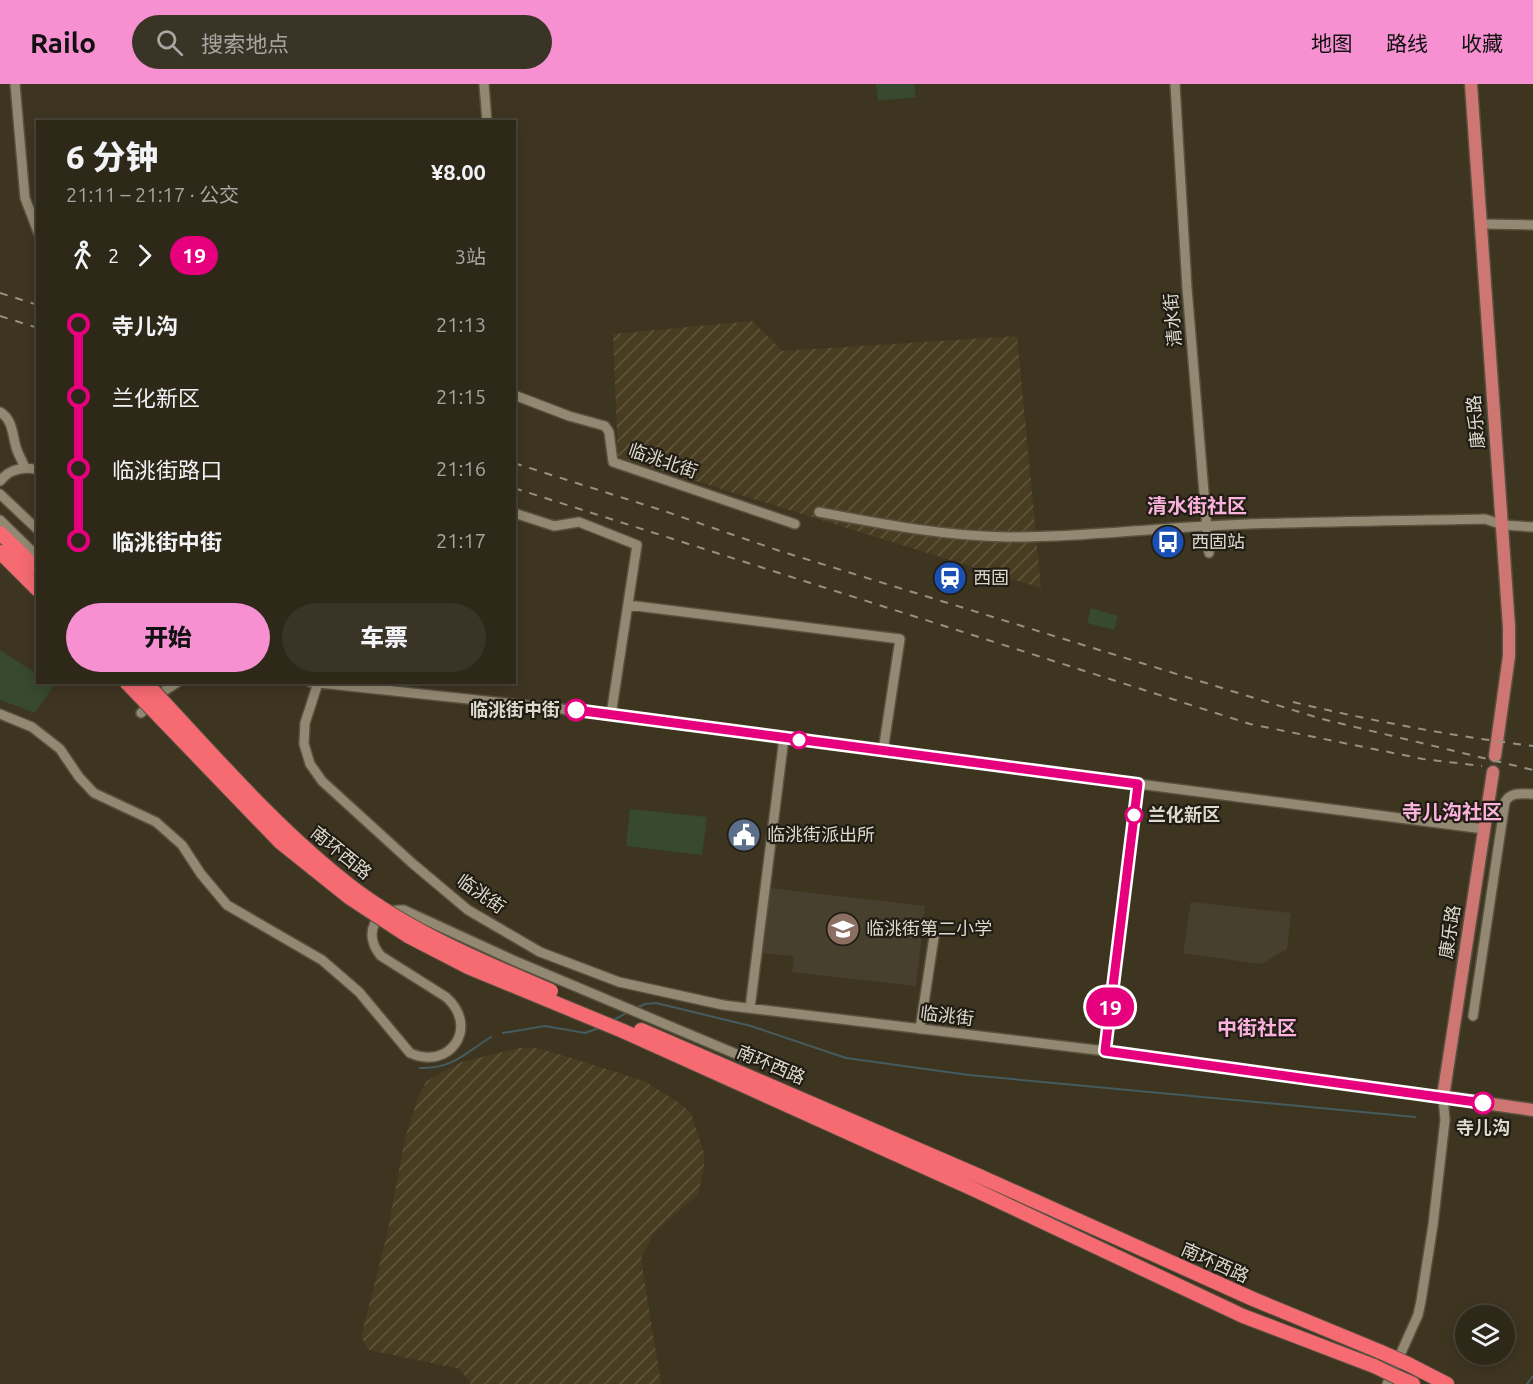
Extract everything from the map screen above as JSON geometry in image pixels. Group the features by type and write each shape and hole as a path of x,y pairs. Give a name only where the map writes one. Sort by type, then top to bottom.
{"highway":[{"path":"0,533 36,568"},
{"path":"0,552 36,588"},
{"name":"南环西路","path":"128,684 280,842 350,898 408,936 468,967 627,1028"},
{"name":"南环西路","path":"147,684 289,833 354,888 412,927 473,958 627,1028 974,1181 1381,1352 1448,1384"},
{"name":"南环西路","path":"974,1181 1243,1316 1374,1366 1392,1380 1413,1384"}],"main road":[{"name":"康乐路","path":"1471,84 1503,525 1509,648 1495,756"},
{"name":"康乐路","path":"1443,1097 1493,772"},
{"path":"1443,1097 1533,1110"}],"street":[{"path":"15,84 25,198 36,227"},
{"path":"484,84 488,120"},
{"name":"清水街","path":"1175,84 1187,288 1209,553"},
{"path":"1480,224 1533,225"},
{"name":"临洮北街","path":"516,396 568,417 604,426 609,432 613,462 795,524"},
{"path":"0,412 6,415 12,428 16,449 25,468"},
{"path":"0,480 11,471 25,468 36,470"},
{"path":"0,494 36,528"},
{"path":"819,512 912,530 1009,537 1083,535 1208,526 1485,519 1503,525 1533,527"},
{"path":"516,514 554,526 579,522 637,545 611,715"},
{"path":"0,520 36,555"},
{"path":"628,605 900,639 883,751"},
{"path":"158,684 164,691"},
{"path":"141,713 175,684"},
{"name":"临洮街","path":"318,684 305,723 304,744 310,764 331,789 412,863 468,910 540,952 619,982 723,1005 1105,1051 1443,1097"},
{"path":"327,684 611,715 1484,829"},
{"path":"0,714 32,727 60,749 79,777 94,793 156,822 182,845 201,874 227,905 322,960 359,992 410,1053 430,1058 449,1051 456,1043 461,1023 459,1012 446,997 381,956 376,949 372,941 374,924 379,917 395,909 404,910 514,962 748,1059"},
{"path":"750,1008 784,738"},
{"path":"1105,1051 1138,784"},
{"path":"1473,1016 1505,802 1514,794 1533,795"},
{"path":"920,1029 934,937"},
{"path":"1392,1380 1418,1315 1425,1281 1445,1120 1443,1097"}],"shaded area":[{"path":"752,321 783,351 1017,336 1041,588 618,457 613,334"},
{"name":"临洮街第二小学","path":"769,888 925,906 916,986 792,972 794,956 762,953"},
{"path":"1191,902 1291,913 1287,949 1261,964 1183,953"},
{"path":"519,1048 549,1051 644,1081 681,1104 691,1114 704,1153 704,1167 698,1194 654,1233 641,1258 661,1384 471,1384 460,1369 369,1350 361,1337 387,1235 405,1138 419,1095 426,1082 462,1062"}],"green space":[{"path":"876,84 914,84 916,97 878,101"},
{"path":"1091,608 1118,616 1114,630 1087,623"},
{"path":"0,650 36,673 36,684 54,685 35,713 0,700"},
{"path":"630,809 707,817 702,855 626,846"}],"waterway":[{"path":"636,1008 656,1003 751,1026 846,1058 969,1075 1415,1117"},
{"path":"612,1021 628,1012"},
{"path":"503,1033 545,1026 585,1033 599,1028"},
{"path":"420,1068 431,1068 450,1063 491,1037"},
{"name":"寺儿沟","path":"1527,1384 1533,1376"}],"railway":[{"path":"0,293 36,304"},
{"path":"0,316 36,327"},
{"path":"516,464 780,551 1322,719 1533,770"},
{"path":"516,489 1250,724 1423,759 1482,766"},
{"path":"1293,702 1412,727 1533,746"}],"bus line":[{"name":"19","path":"576,710 1138,784 1105,1051 1483,1103"}],"place":[{"name":"西固站","path":"1168,542"},
{"name":"西固","path":"950,578"},
{"name":"临洮街中街","path":"576,710"},
{"name":"兰化新区","path":"1134,815"},
{"name":"临洮街派出所","path":"744,835"},
{"name":"临洮街第二小学","path":"843,929"},
{"name":"寺儿沟","path":"1483,1103"}],"district":[{"name":"清水街社区","path":"1197,506"},
{"name":"寺儿沟社区","path":"1452,812"},
{"name":"中街社区","path":"1257,1028"}]}
